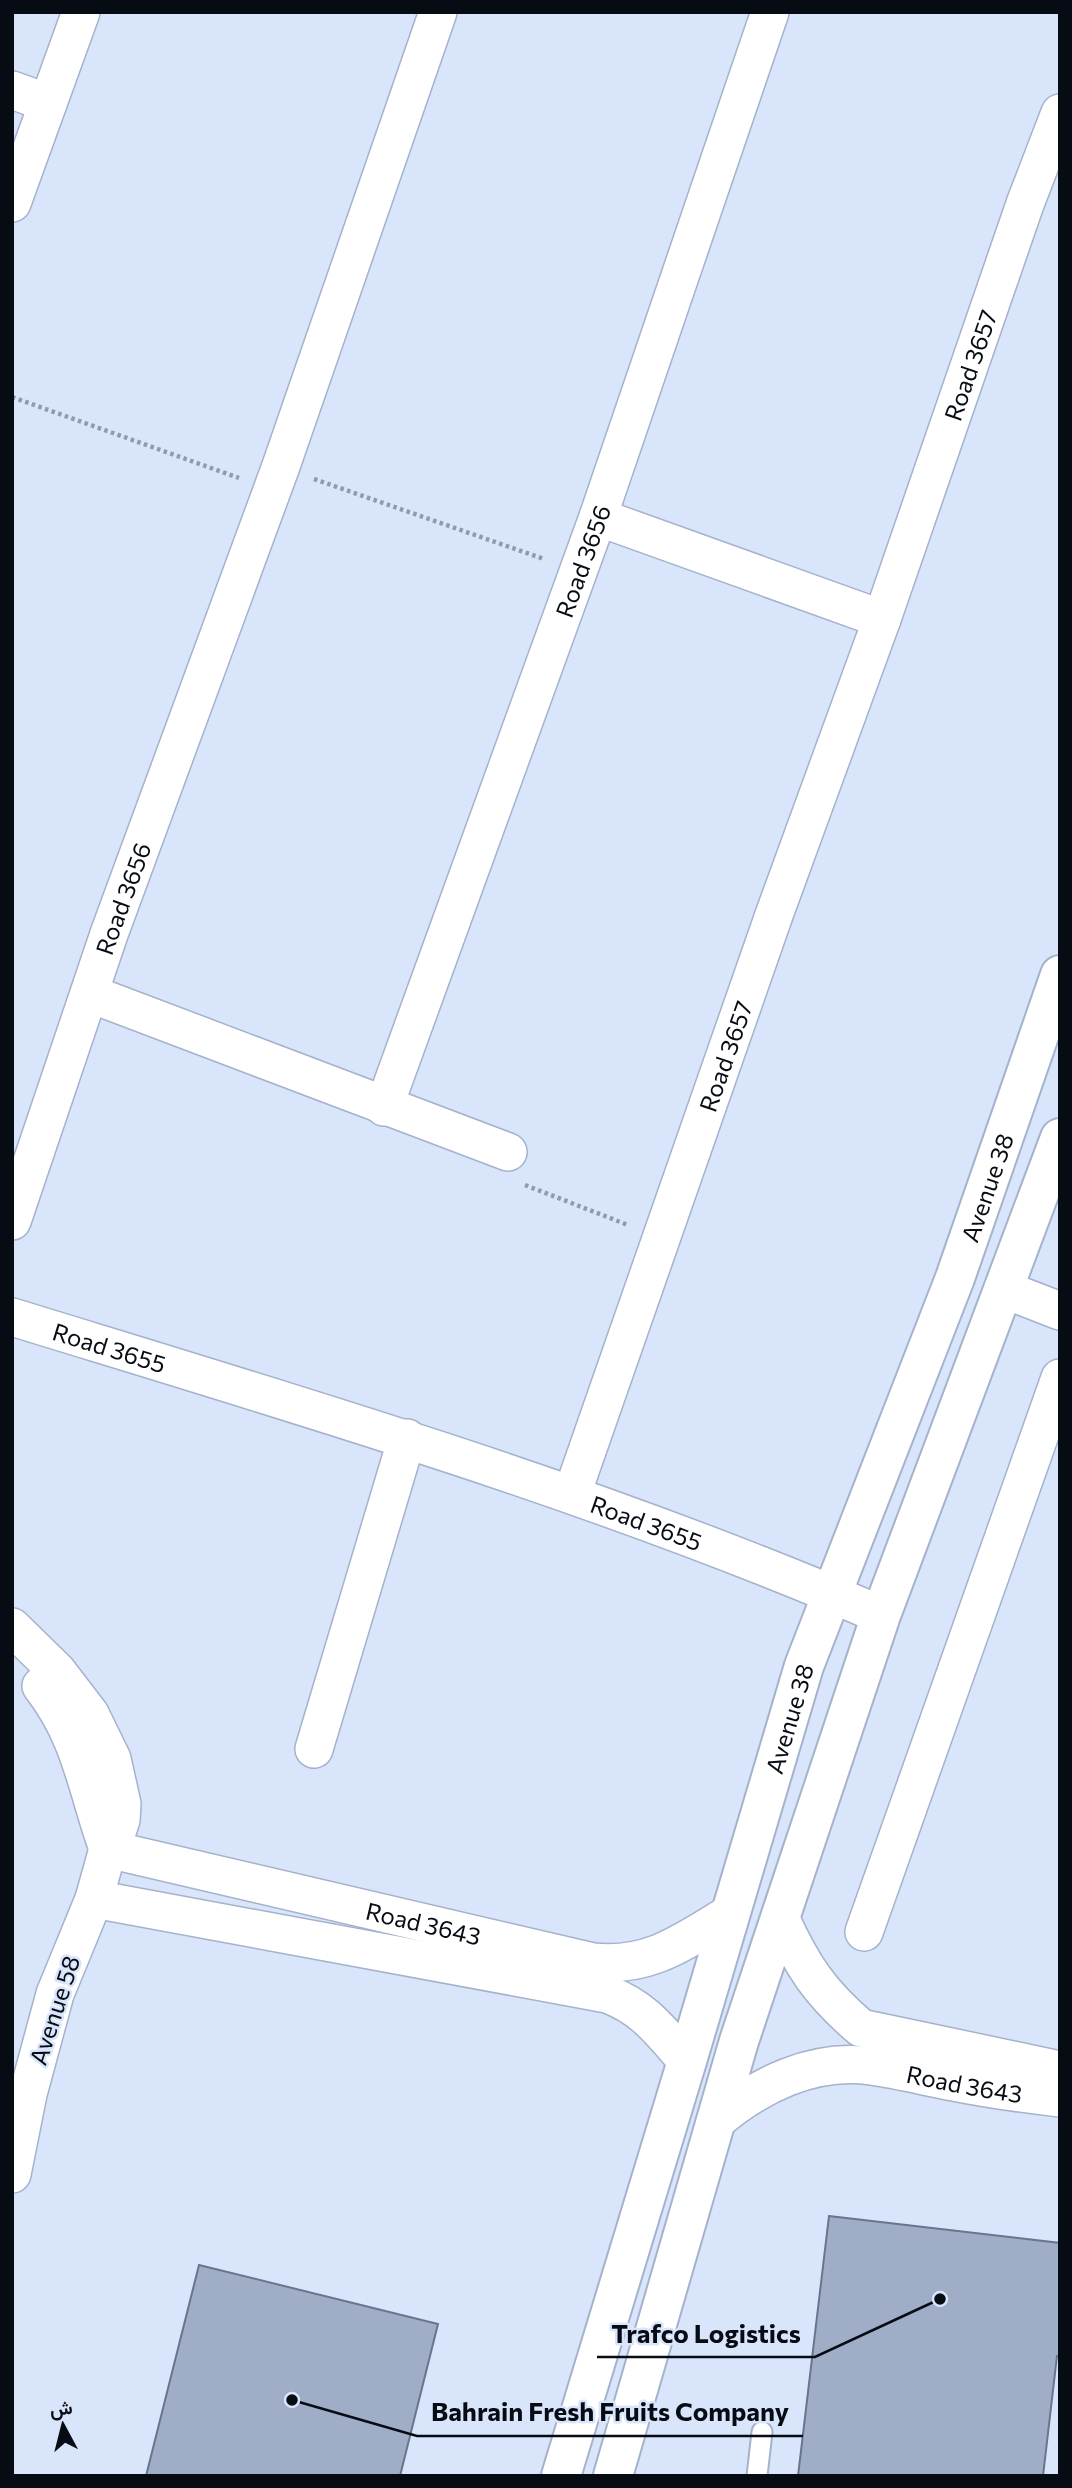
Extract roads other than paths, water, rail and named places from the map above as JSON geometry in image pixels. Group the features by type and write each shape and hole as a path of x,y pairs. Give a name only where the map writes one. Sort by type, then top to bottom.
{"street":[{"path":"12,204 81,12"},
{"name":"Road 3656","path":"12,1221 109,934 276,478 438,12"},
{"name":"Road 3656","path":"384,1107 579,571 770,12"},
{"path":"12,90 48,103"},
{"name":"Road 3657","path":"572,1494 774,915 882,619 1025,204 1060,113"},
{"path":"598,517 882,619"},
{"name":"Avenue 38","path":"561,2476 732,1913 803,1666 955,1278 1060,975"},
{"path":"90,994 508,1152"},
{"name":"Avenue 38","path":"613,2476 739,2041 780,1917 881,1615 1060,1138"},
{"path":"1003,1290 1060,1311"},
{"name":"Road 3655","path":"12,1317 407,1438 572,1494 881,1615"},
{"path":"864,1932 1060,1378"},
{"path":"314,1749 407,1438"},
{"path":"12,1627 37,1649 76,1693 102,1736 112,1759 122,1804 121,1820 108,1849"},
{"path":"12,1655 54,1702 67,1725 78,1749 108,1849"},
{"name":"Road 3643","path":"108,1849 603,1963 630,1963 666,1952 732,1913"},
{"name":"Avenue 58","path":"12,2174 28,2094 55,1994 94,1899 108,1849"},
{"name":"Road 3643","path":"94,1899 607,1994 633,2005 643,2013 687,2062"},
{"name":"Road 3643","path":"780,1917 794,1950 813,1979 836,2006 861,2028 1060,2070"},
{"name":"Road 3643","path":"715,2122 754,2091 810,2070 839,2066 869,2066 978,2087 1060,2098"}],"lane":[{"path":"757,2476 762,2432"}],"place":[{"name":"Trafco Logistics","path":"940,2299"},
{"name":"Bahrain Fresh Fruits Company","path":"292,2400"}]}
